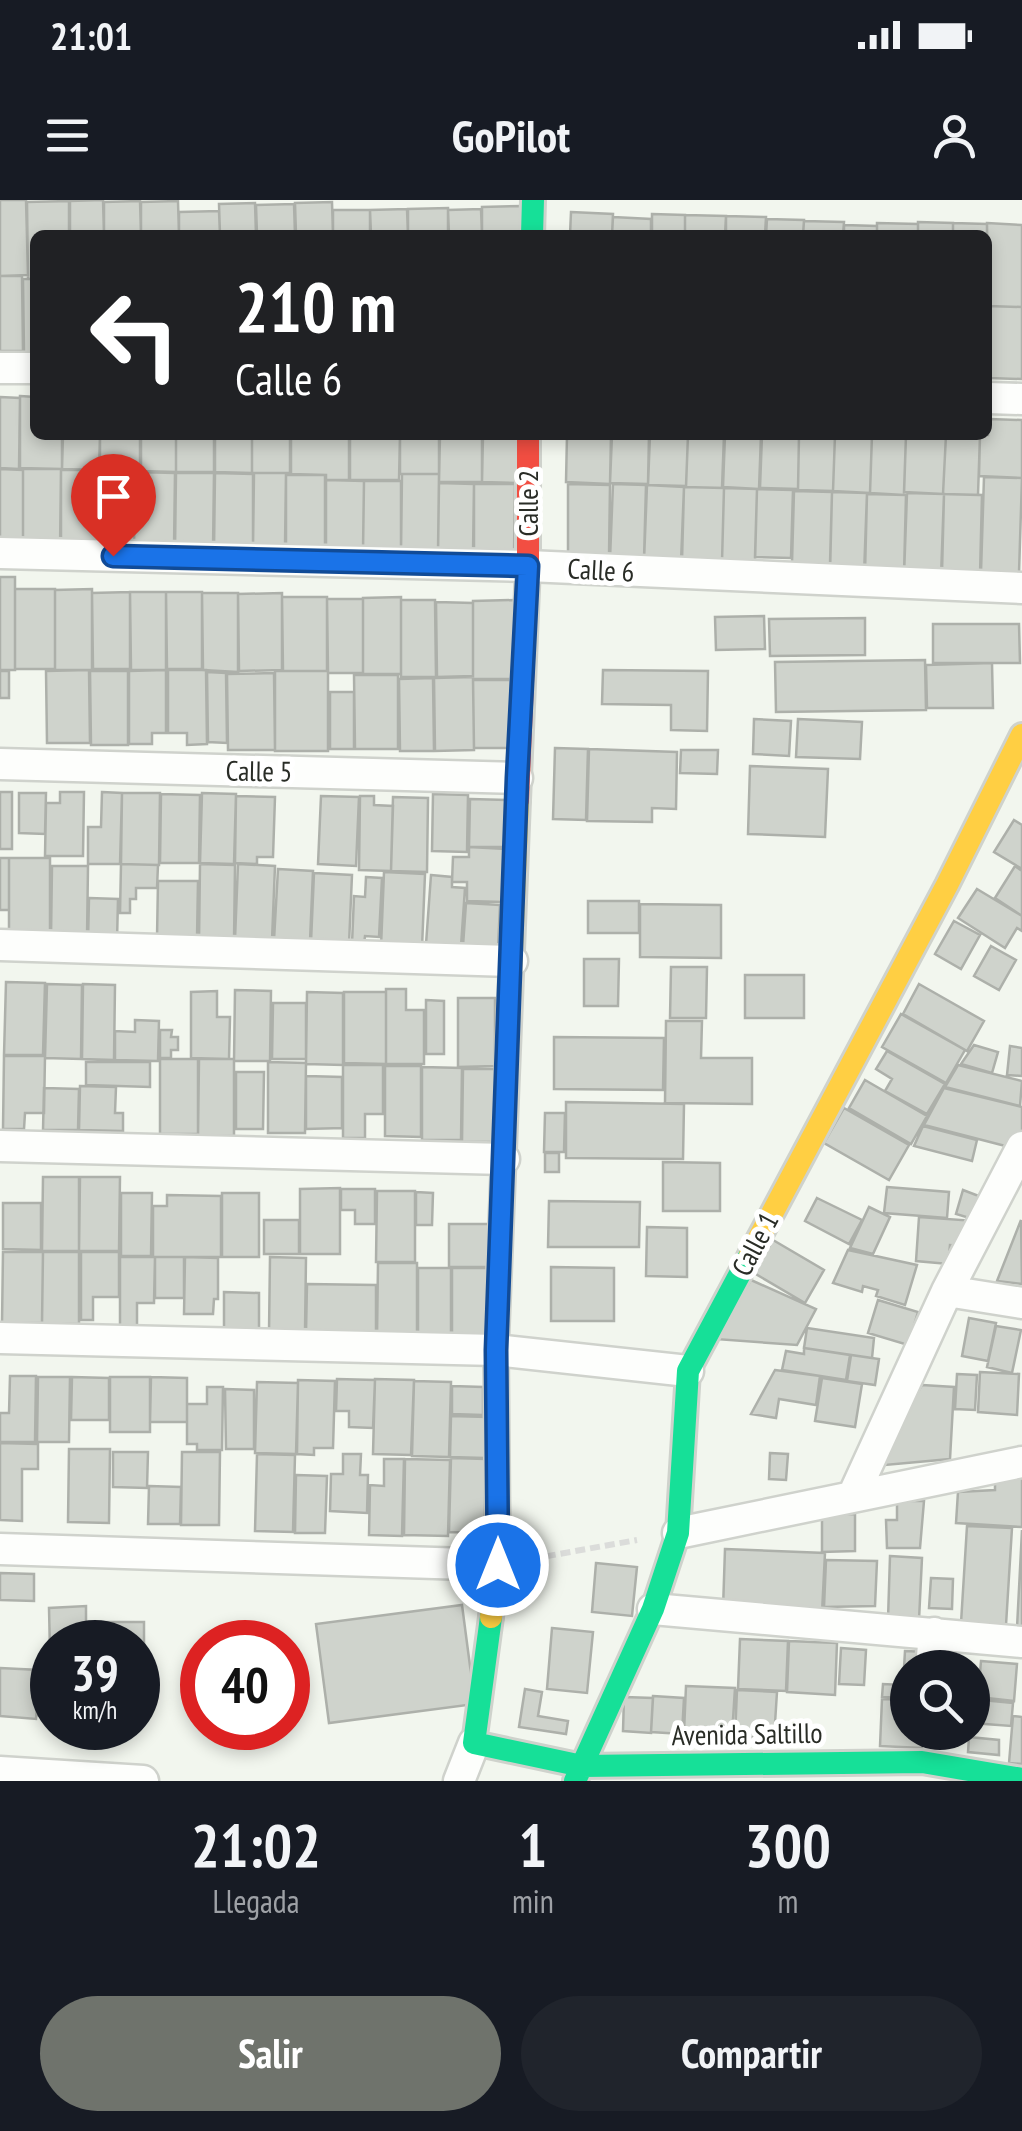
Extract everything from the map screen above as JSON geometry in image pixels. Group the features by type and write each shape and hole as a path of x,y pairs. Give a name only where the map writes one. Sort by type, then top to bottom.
{"street":[{"path":"532,230 533,200"},
{"path":"0,368 30,368"},
{"path":"992,398 1022,399"},
{"name":"Calle 2","path":"474,1744 498,1565 496,1350 528,566 528,440"},
{"name":"Calle 6","path":"0,553 528,566 1022,588"},
{"name":"Calle 1","path":"579,1773 653,1609 678,1533 688,1370 938,902 1022,735"},
{"name":"Calle 5","path":"0,764 517,778"},
{"path":"0,946 512,961"},
{"path":"0,1146 504,1159"},
{"path":"853,1496 947,1291 1022,1146"},
{"path":"947,1291 1022,1303"},
{"path":"0,1338 496,1350 688,1370"},
{"path":"678,1533 1022,1462"},
{"path":"0,1548 498,1565"},
{"path":"653,1609 1022,1642"},
{"path":"933,1650 934,1633"},
{"path":"459,1781 474,1744"},
{"name":"Avenida Saltillo","path":"474,1744 579,1773 711,1773 922,1758 1022,1778"},
{"path":"0,1772 144,1781"}],"path":[{"path":"498,1565 678,1533"}],"building":[{"path":"0,200 26,200 28,275 0,276"},
{"path":"103,200 104,230 70,230 70,201"},
{"path":"69,201 69,230 30,230 30,279 28,279 27,202"},
{"path":"140,201 141,230 104,230 104,202"},
{"path":"178,201 179,230 141,230 141,202"},
{"path":"332,202 333,230 296,230 295,203"},
{"path":"255,203 256,230 220,230 219,204"},
{"path":"294,204 295,230 257,230 256,205"},
{"path":"521,206 521,230 482,230 482,207"},
{"path":"448,208 448,230 408,230 408,209"},
{"path":"407,209 408,230 371,230 370,210"},
{"path":"481,209 482,230 449,230 448,210"},
{"path":"333,210 370,210 370,230 333,230"},
{"path":"219,211 220,230 179,230 179,212"},
{"path":"571,212 613,214 612,230 570,230"},
{"path":"652,214 685,215 685,230 652,230"},
{"path":"685,215 726,216 725,230 685,230"},
{"path":"726,216 766,217 765,230 726,230"},
{"path":"613,217 651,219 651,230 612,230"},
{"path":"767,219 804,220 803,230 766,230"},
{"path":"804,221 844,222 843,230 803,230"},
{"path":"918,222 953,223 953,230 918,230"},
{"path":"877,223 918,224 918,230 877,230"},
{"path":"953,223 987,224 987,230 953,230"},
{"path":"987,223 1022,225 1022,307 992,306 992,230 987,230"},
{"path":"844,225 877,226 877,230 844,230"},
{"path":"0,276 22,276 23,351 0,351"},
{"path":"23,279 30,279 30,352 24,353"},
{"path":"992,306 1022,307 1022,379 992,378"},
{"path":"20,396 30,397 30,440 62,440 62,469 20,468"},
{"path":"0,397 20,398 19,469 0,468"},
{"path":"992,419 1022,420 1022,478 979,476 980,440 992,440"},
{"path":"63,440 100,440 99,470 62,469"},
{"path":"100,440 140,440 140,472 100,472"},
{"path":"141,440 176,440 176,472 141,471"},
{"path":"176,440 214,440 214,472 176,472"},
{"path":"215,440 252,440 252,473 215,472"},
{"path":"252,440 290,440 290,473 252,473"},
{"path":"291,440 349,440 349,480 291,474"},
{"path":"350,440 400,440 399,480 350,480"},
{"path":"400,440 439,440 439,474 400,474"},
{"path":"440,440 482,440 482,482 439,482"},
{"path":"483,440 518,440 517,483 482,482"},
{"path":"567,440 611,440 610,484 566,482"},
{"path":"612,440 649,440 648,484 610,483"},
{"path":"650,440 688,440 686,486 648,485"},
{"path":"688,440 724,440 722,488 686,487"},
{"path":"725,440 761,440 759,489 723,487"},
{"path":"762,440 799,440 798,489 760,488"},
{"path":"799,440 835,440 833,491 798,490"},
{"path":"835,440 872,440 870,493 833,491"},
{"path":"872,440 906,440 904,495 870,493"},
{"path":"906,440 946,440 943,494 904,492"},
{"path":"946,440 980,440 978,495 943,494"},
{"path":"0,469 23,470 23,546 0,545"},
{"path":"23,469 61,469 60,549 23,549"},
{"path":"61,470 98,470 97,548 61,548"},
{"path":"99,472 135,472 134,546 98,546"},
{"path":"135,472 175,473 174,548 134,547"},
{"path":"176,473 214,473 213,550 175,550"},
{"path":"215,473 253,474 253,551 214,550"},
{"path":"254,473 286,473 285,547 253,547"},
{"path":"402,474 439,474 438,553 401,552"},
{"path":"286,475 325,475 325,551 286,550"},
{"path":"984,477 1022,478 1019,573 981,572"},
{"path":"326,480 364,481 363,550 326,550"},
{"path":"364,481 401,481 401,553 363,552"},
{"path":"439,483 474,484 473,555 438,555"},
{"path":"474,484 515,484 514,556 474,556"},
{"path":"568,484 610,485 609,557 568,557"},
{"path":"613,484 646,485 644,560 610,559"},
{"path":"647,485 684,487 681,562 644,561"},
{"path":"684,487 724,488 722,562 682,561"},
{"path":"724,488 757,489 755,563 722,562"},
{"path":"757,489 793,490 791,558 755,557"},
{"path":"794,491 832,492 830,564 792,563"},
{"path":"832,492 867,493 864,575 830,574"},
{"path":"907,493 944,494 941,577 904,576"},
{"path":"867,494 906,495 904,574 865,573"},
{"path":"944,494 982,495 980,575 942,573"},
{"path":"0,577 15,577 15,670 0,670"},
{"path":"15,589 55,589 55,669 15,669"},
{"path":"92,589 92,670 55,670 55,590"},
{"path":"130,592 166,592 166,670 131,670"},
{"path":"130,592 130,669 93,669 92,593"},
{"path":"166,592 202,592 202,669 167,669"},
{"path":"202,593 238,593 238,672 203,670"},
{"path":"282,593 282,670 239,671 238,594"},
{"path":"282,597 327,597 327,671 283,671"},
{"path":"401,597 401,674 363,674 363,598"},
{"path":"327,599 363,599 363,673 328,673"},
{"path":"401,600 435,600 436,677 401,677"},
{"path":"515,600 515,679 473,679 473,601"},
{"path":"436,602 473,603 473,676 437,677"},
{"path":"764,616 765,649 716,650 715,617"},
{"path":"865,618 865,655 770,656 769,619"},
{"path":"933,624 1019,624 1020,663 933,663"},
{"path":"925,660 926,710 776,712 775,662"},
{"path":"992,663 993,708 927,708 926,665"},
{"path":"89,670 90,743 47,743 46,671"},
{"path":"166,670 166,733 152,733 152,744 129,744 129,671"},
{"path":"168,670 206,670 207,744 187,745 187,733 168,733"},
{"path":"603,670 708,671 707,731 671,730 671,705 602,704"},
{"path":"0,671 9,671 9,698 0,698"},
{"path":"90,671 128,671 128,745 91,745"},
{"path":"275,671 328,671 328,751 275,751"},
{"path":"207,672 226,673 227,743 208,742"},
{"path":"274,673 275,750 228,750 227,674"},
{"path":"354,675 398,675 398,749 355,749"},
{"path":"473,677 474,750 435,751 434,678"},
{"path":"433,678 434,751 400,751 399,679"},
{"path":"473,680 512,680 513,748 474,748"},
{"path":"330,692 354,692 354,749 330,749"},
{"path":"754,719 791,721 789,756 753,754"},
{"path":"798,719 862,722 860,759 796,757"},
{"path":"555,748 588,749 586,820 553,819"},
{"path":"589,749 677,752 676,809 652,808 652,822 587,821"},
{"path":"681,750 718,750 717,774 680,773"},
{"path":"750,766 828,769 825,837 748,834"},
{"path":"0,792 12,792 12,849 0,849"},
{"path":"60,792 84,792 83,856 45,856 46,803 60,803"},
{"path":"102,792 122,793 120,864 88,864 88,827 101,827"},
{"path":"19,793 46,793 45,834 19,833"},
{"path":"122,793 160,793 159,865 121,864"},
{"path":"202,793 236,794 234,864 200,863"},
{"path":"161,794 200,795 199,863 160,863"},
{"path":"433,794 468,795 467,852 432,851"},
{"path":"236,796 275,797 273,857 257,857 257,864 235,863"},
{"path":"321,796 359,797 356,866 318,864"},
{"path":"360,796 374,796 374,805 393,806 391,871 359,870"},
{"path":"393,797 428,798 427,872 391,871"},
{"path":"470,799 507,800 506,847 469,847"},
{"path":"1014,820 1022,825 1022,869 994,852"},
{"path":"469,847 506,849 504,902 467,901 467,882 452,882 453,857 469,857"},
{"path":"0,858 9,858 9,910 0,910"},
{"path":"9,858 50,858 50,937 9,936"},
{"path":"121,864 158,865 157,888 136,888 136,899 130,899 130,913 120,913"},
{"path":"200,864 235,865 234,942 199,941"},
{"path":"238,864 275,866 272,940 235,939"},
{"path":"52,866 88,866 87,938 51,937"},
{"path":"1015,866 1022,871 1022,916 995,898"},
{"path":"278,869 313,871 310,941 274,940"},
{"path":"384,872 425,874 422,948 381,947"},
{"path":"314,873 352,875 349,944 311,942"},
{"path":"431,875 452,877 452,887 465,888 461,946 426,944"},
{"path":"366,877 382,878 379,937 365,936 364,944 352,944 354,896 365,897"},
{"path":"158,881 198,881 197,939 157,938"},
{"path":"977,889 1022,916 1022,931 1017,928 1005,948 958,918"},
{"path":"89,898 118,899 117,941 88,941"},
{"path":"588,901 639,901 639,933 588,933"},
{"path":"466,903 500,905 498,948 463,946"},
{"path":"640,904 721,905 721,958 640,957"},
{"path":"954,921 980,935 961,969 935,954"},
{"path":"991,946 1016,960 999,990 974,976"},
{"path":"584,959 619,959 618,1006 584,1006"},
{"path":"671,967 707,967 706,1018 670,1018"},
{"path":"745,975 804,975 804,1018 745,1018"},
{"path":"6,982 45,983 43,1055 4,1055"},
{"path":"47,984 82,985 81,1059 45,1058"},
{"path":"83,984 115,985 114,1060 82,1059"},
{"path":"919,984 984,1021 967,1051 903,1014"},
{"path":"386,989 406,989 406,1010 424,1010 424,1064 386,1064"},
{"path":"235,990 271,991 270,1061 234,1061"},
{"path":"217,991 217,1017 230,1017 229,1059 191,1058 191,992"},
{"path":"307,992 343,993 343,1065 306,1064"},
{"path":"344,992 386,992 386,1064 344,1063"},
{"path":"458,998 495,998 495,1066 458,1067"},
{"path":"426,1000 444,1001 444,1054 426,1054"},
{"path":"273,1003 306,1003 306,1059 272,1059"},
{"path":"901,1014 965,1050 946,1083 882,1047"},
{"path":"135,1020 159,1021 158,1061 115,1060 115,1031 135,1032"},
{"path":"666,1021 702,1021 701,1058 752,1058 752,1104 665,1103"},
{"path":"160,1030 172,1030 171,1037 178,1037 178,1050 171,1050 171,1058 160,1058"},
{"path":"554,1037 664,1038 663,1090 554,1089"},
{"path":"974,1045 998,1052 992,1073 961,1064"},
{"path":"1010,1046 1022,1048 1022,1076 1007,1075"},
{"path":"887,1051 945,1084 927,1114 885,1091 892,1079 876,1069"},
{"path":"4,1056 45,1056 44,1113 25,1113 24,1129 3,1129"},
{"path":"160,1059 198,1059 198,1134 160,1134"},
{"path":"199,1059 234,1059 234,1136 198,1136"},
{"path":"86,1062 150,1062 150,1087 86,1085"},
{"path":"268,1062 306,1063 305,1133 268,1133"},
{"path":"343,1065 383,1065 383,1114 365,1114 365,1138 343,1138"},
{"path":"958,1065 1022,1081 1020,1106 945,1087"},
{"path":"385,1066 421,1066 421,1137 385,1136"},
{"path":"422,1067 462,1068 461,1140 422,1140"},
{"path":"463,1069 501,1069 501,1142 462,1142"},
{"path":"236,1072 264,1072 263,1129 236,1129"},
{"path":"306,1076 342,1077 342,1128 306,1129"},
{"path":"865,1080 927,1116 911,1144 849,1108"},
{"path":"80,1086 116,1087 115,1113 123,1113 123,1131 79,1130"},
{"path":"44,1088 79,1089 78,1130 43,1130"},
{"path":"944,1088 1022,1107 1022,1140 1017,1149 924,1125"},
{"path":"566,1102 684,1104 683,1159 566,1158"},
{"path":"844,1108 909,1145 889,1180 824,1143"},
{"path":"545,1113 565,1113 564,1152 544,1152"},
{"path":"923,1126 977,1140 972,1161 914,1146"},
{"path":"545,1153 559,1153 559,1172 545,1172"},
{"path":"663,1162 720,1163 720,1211 663,1211"},
{"path":"43,1177 79,1177 79,1251 42,1251"},
{"path":"80,1177 120,1177 119,1251 79,1251"},
{"path":"887,1187 949,1192 947,1218 884,1213"},
{"path":"340,1188 340,1254 300,1254 300,1189"},
{"path":"341,1189 375,1189 375,1224 355,1224 355,1210 341,1210"},
{"path":"963,1190 984,1198 976,1220 956,1214"},
{"path":"377,1191 415,1191 415,1262 376,1262"},
{"path":"416,1192 433,1193 432,1225 416,1225"},
{"path":"121,1193 152,1193 151,1256 121,1256"},
{"path":"222,1193 259,1193 259,1257 222,1257"},
{"path":"167,1195 221,1196 221,1257 153,1257 153,1206 167,1206"},
{"path":"817,1198 862,1220 849,1244 805,1221"},
{"path":"549,1201 640,1202 639,1247 548,1247"},
{"path":"3,1203 41,1203 41,1250 3,1249"},
{"path":"869,1207 890,1217 873,1254 850,1248"},
{"path":"919,1217 976,1221 965,1246 950,1245 948,1264 916,1261"},
{"path":"264,1220 299,1220 299,1254 264,1254"},
{"path":"1021,1220 1022,1284 997,1281"},
{"path":"449,1224 491,1224 490,1267 449,1267"},
{"path":"647,1227 687,1228 687,1277 646,1276"},
{"path":"773,1240 824,1270 805,1303 754,1273"},
{"path":"848,1250 917,1265 905,1305 876,1296 878,1290 863,1286 862,1292 833,1283"},
{"path":"3,1252 43,1252 42,1323 2,1323"},
{"path":"43,1252 79,1252 79,1324 42,1323"},
{"path":"81,1252 119,1252 119,1297 93,1297 93,1320 81,1320"},
{"path":"120,1257 155,1257 154,1303 137,1303 137,1327 120,1328"},
{"path":"155,1257 184,1257 184,1298 155,1298"},
{"path":"185,1257 218,1258 218,1299 214,1299 213,1314 184,1314"},
{"path":"270,1257 306,1258 305,1332 269,1332"},
{"path":"378,1263 417,1263 417,1336 377,1336"},
{"path":"551,1267 614,1268 614,1321 551,1321"},
{"path":"418,1268 451,1268 451,1336 418,1336"},
{"path":"452,1268 493,1268 493,1337 452,1337"},
{"path":"751,1280 816,1309 797,1345 715,1339"},
{"path":"307,1284 376,1285 376,1333 306,1332"},
{"path":"224,1292 259,1293 259,1334 224,1334"},
{"path":"878,1300 918,1312 908,1345 868,1333"},
{"path":"969,1318 996,1323 988,1361 962,1356"},
{"path":"996,1326 1021,1330 1012,1373 987,1367"},
{"path":"807,1328 874,1338 872,1358 804,1348"},
{"path":"804,1348 850,1355 846,1380 782,1370 786,1351 804,1354"},
{"path":"851,1355 879,1359 875,1385 847,1381"},
{"path":"775,1370 820,1376 816,1405 779,1399 776,1418 751,1414"},
{"path":"980,1372 1019,1374 1017,1415 978,1412"},
{"path":"957,1374 977,1375 975,1410 955,1409"},
{"path":"10,1376 36,1376 35,1442 0,1442 0,1413 9,1413"},
{"path":"38,1377 70,1377 69,1442 37,1442"},
{"path":"72,1377 109,1378 109,1420 71,1420"},
{"path":"110,1377 150,1377 150,1432 110,1432"},
{"path":"151,1377 187,1378 187,1422 150,1422"},
{"path":"822,1378 862,1384 855,1427 815,1421"},
{"path":"337,1379 375,1380 373,1428 349,1427 349,1411 336,1411"},
{"path":"375,1379 414,1380 411,1455 373,1454"},
{"path":"298,1380 335,1381 333,1448 314,1448 314,1455 297,1454"},
{"path":"414,1381 451,1382 449,1457 412,1456"},
{"path":"257,1382 298,1383 296,1454 255,1453"},
{"path":"922,1385 954,1387 950,1459 885,1465 880,1455"},
{"path":"452,1386 483,1387 483,1415 452,1414"},
{"path":"207,1387 223,1387 222,1450 197,1450 197,1444 187,1444 187,1404 207,1404"},
{"path":"225,1389 254,1390 254,1449 226,1449"},
{"path":"451,1416 487,1417 485,1458 450,1457"},
{"path":"0,1443 38,1444 38,1469 22,1469 22,1521 0,1520"},
{"path":"69,1449 110,1449 109,1523 68,1522"},
{"path":"113,1452 148,1452 147,1488 113,1487"},
{"path":"182,1452 220,1452 219,1525 181,1525"},
{"path":"770,1453 788,1454 786,1480 769,1479"},
{"path":"257,1454 295,1455 293,1532 255,1531"},
{"path":"343,1454 361,1454 360,1475 368,1475 367,1513 330,1511 331,1474 343,1474"},
{"path":"451,1458 486,1459 484,1533 449,1532"},
{"path":"384,1459 404,1459 402,1536 369,1535 370,1485 384,1486"},
{"path":"405,1459 450,1460 448,1536 404,1535"},
{"path":"296,1475 327,1476 325,1533 295,1533"},
{"path":"1022,1478 1022,1527 956,1523 958,1492 995,1490 995,1482"},
{"path":"149,1486 181,1487 180,1524 148,1524"},
{"path":"897,1501 924,1501 920,1548 887,1548 886,1520 897,1520"},
{"path":"855,1514 855,1551 822,1552 822,1515"},
{"path":"967,1526 1012,1528 1006,1625 961,1623"},
{"path":"1022,1530 1022,1628 1017,1628"},
{"path":"725,1549 825,1553 822,1613 723,1609"},
{"path":"890,1556 922,1558 919,1620 888,1619"},
{"path":"826,1560 877,1561 875,1606 824,1607"},
{"path":"596,1563 637,1567 632,1616 592,1612"},
{"path":"0,1573 34,1574 34,1601 0,1600"},
{"path":"931,1578 953,1579 952,1609 929,1608"},
{"path":"462,1605 475,1704 329,1723 316,1624"},
{"path":"86,1606 86,1620 49,1620 49,1608"},
{"path":"552,1628 593,1632 587,1693 547,1689"},
{"path":"740,1639 788,1641 786,1691 738,1689"},
{"path":"789,1641 837,1643 835,1695 787,1692"},
{"path":"841,1648 866,1650 864,1685 839,1684"},
{"path":"990,1662 1017,1664 1014,1701 990,1698"},
{"path":"0,1668 30,1670 30,1718 0,1716"},
{"path":"883,1684 890,1684 890,1697 882,1697"},
{"path":"686,1686 735,1688 732,1735 684,1732"},
{"path":"525,1689 542,1692 538,1716 568,1721 566,1734 519,1727"},
{"path":"737,1690 777,1692 774,1739 735,1736"},
{"path":"653,1696 684,1698 682,1734 651,1732"},
{"path":"624,1697 653,1698 651,1733 623,1731"},
{"path":"882,1699 890,1699 890,1746 880,1746"},
{"path":"990,1701 1013,1703 1011,1726 990,1724"},
{"path":"1013,1716 1022,1717 1022,1764 1009,1763"},
{"path":"990,1739 999,1740 999,1755 968,1752 990,1750"}],"traffic: fast":[{"path":"532,230 533,200"},
{"path":"575,1781 653,1609 678,1533 688,1371 750,1255"},
{"path":"491,1617 474,1743 582,1766 922,1762 1022,1779"}],"traffic: slow":[{"path":"750,1255 947,885 1022,735"},
{"path":"491,1617 498,1565 496,1350 518,800"}],"traffic: jam":[{"path":"518,800 528,566 528,440"}],"route":[{"path":"113,556 528,566 496,1350 498,1565"}]}
